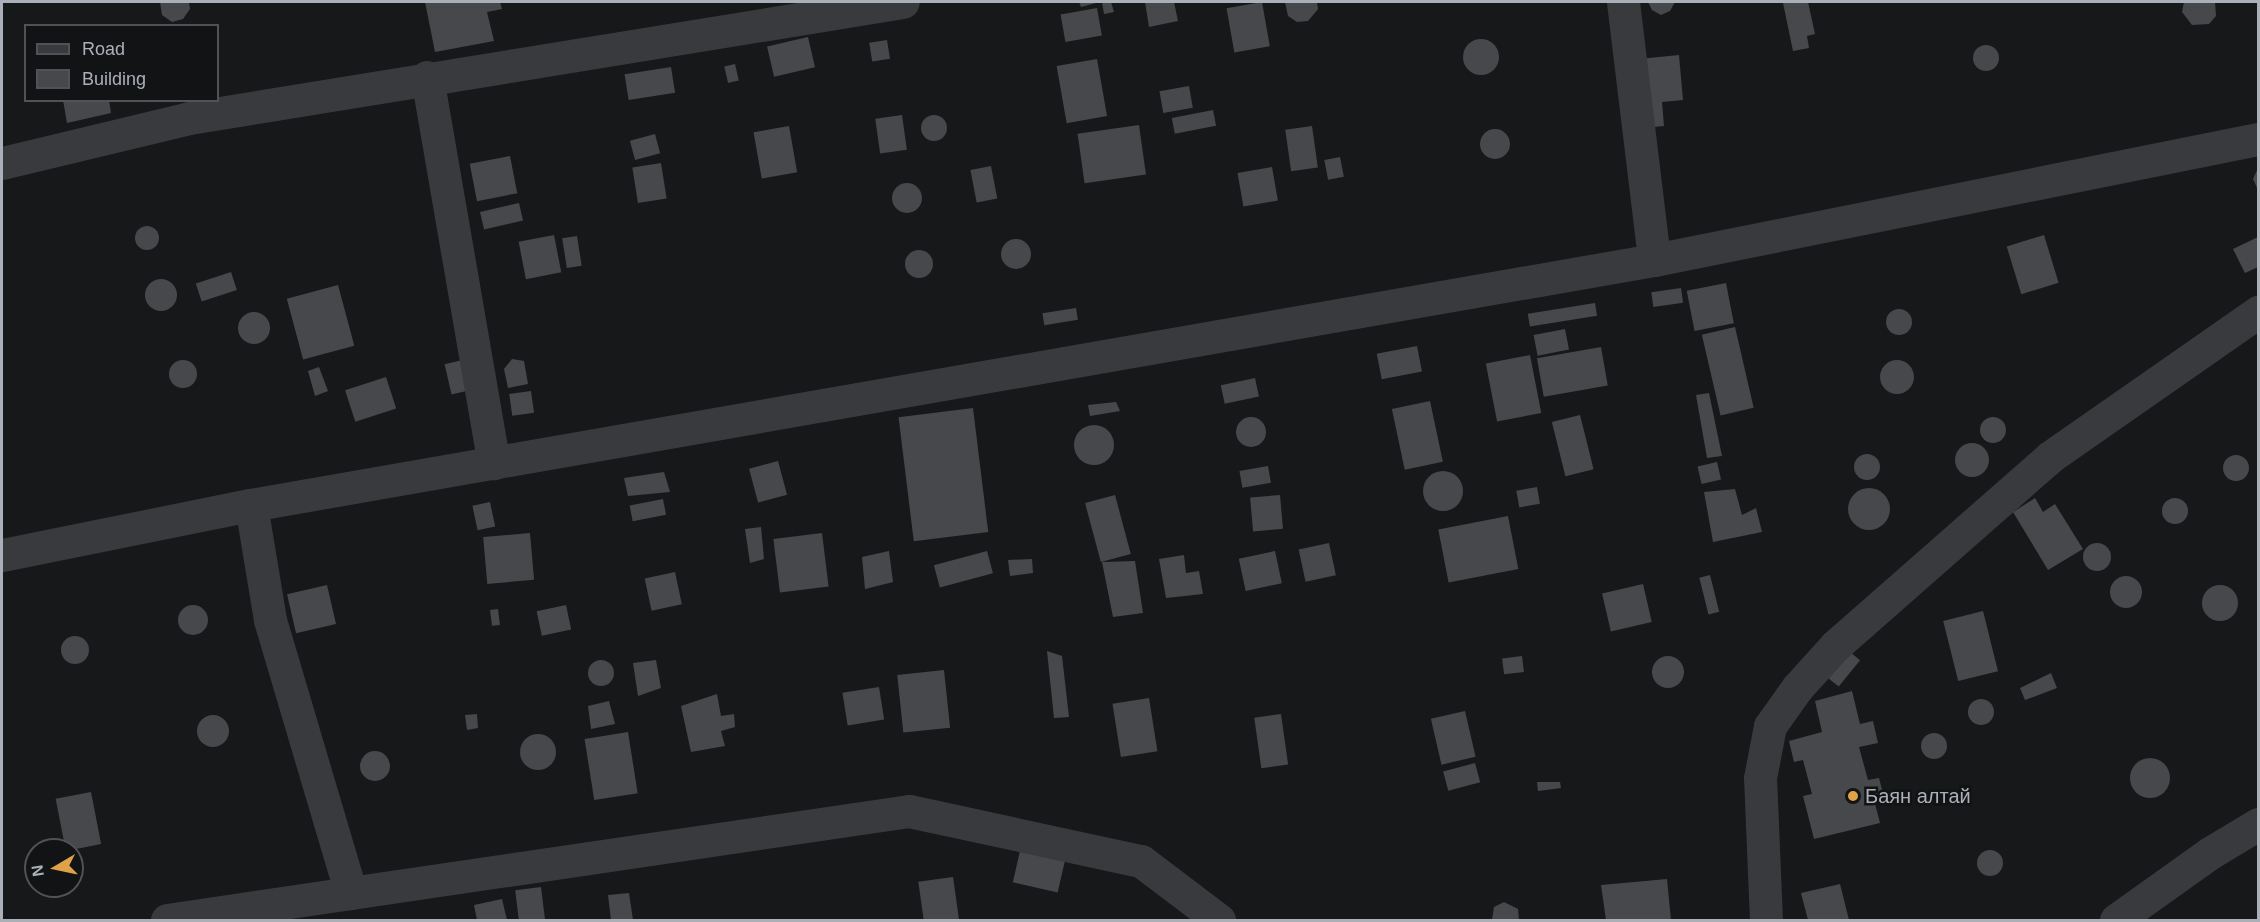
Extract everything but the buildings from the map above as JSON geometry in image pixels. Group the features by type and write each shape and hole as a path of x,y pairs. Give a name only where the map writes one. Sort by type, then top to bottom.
{"street":[{"path":"2,163 189,118 427,77 744,14 903,2"},
{"path":"1623,2 1654,260"},
{"path":"427,77 494,463"},
{"path":"2,555 251,505 1654,260 2259,140"},
{"path":"1766,921 1760,778 1770,726 1797,688 1835,646 2050,458 2259,312"},
{"path":"251,505 270,620 351,893"},
{"path":"167,921 909,811 1141,861 1216,920"},
{"path":"2116,921 2210,852 2259,824"}],"place":[{"name":"Баян алтай","path":"1853,796"}]}
